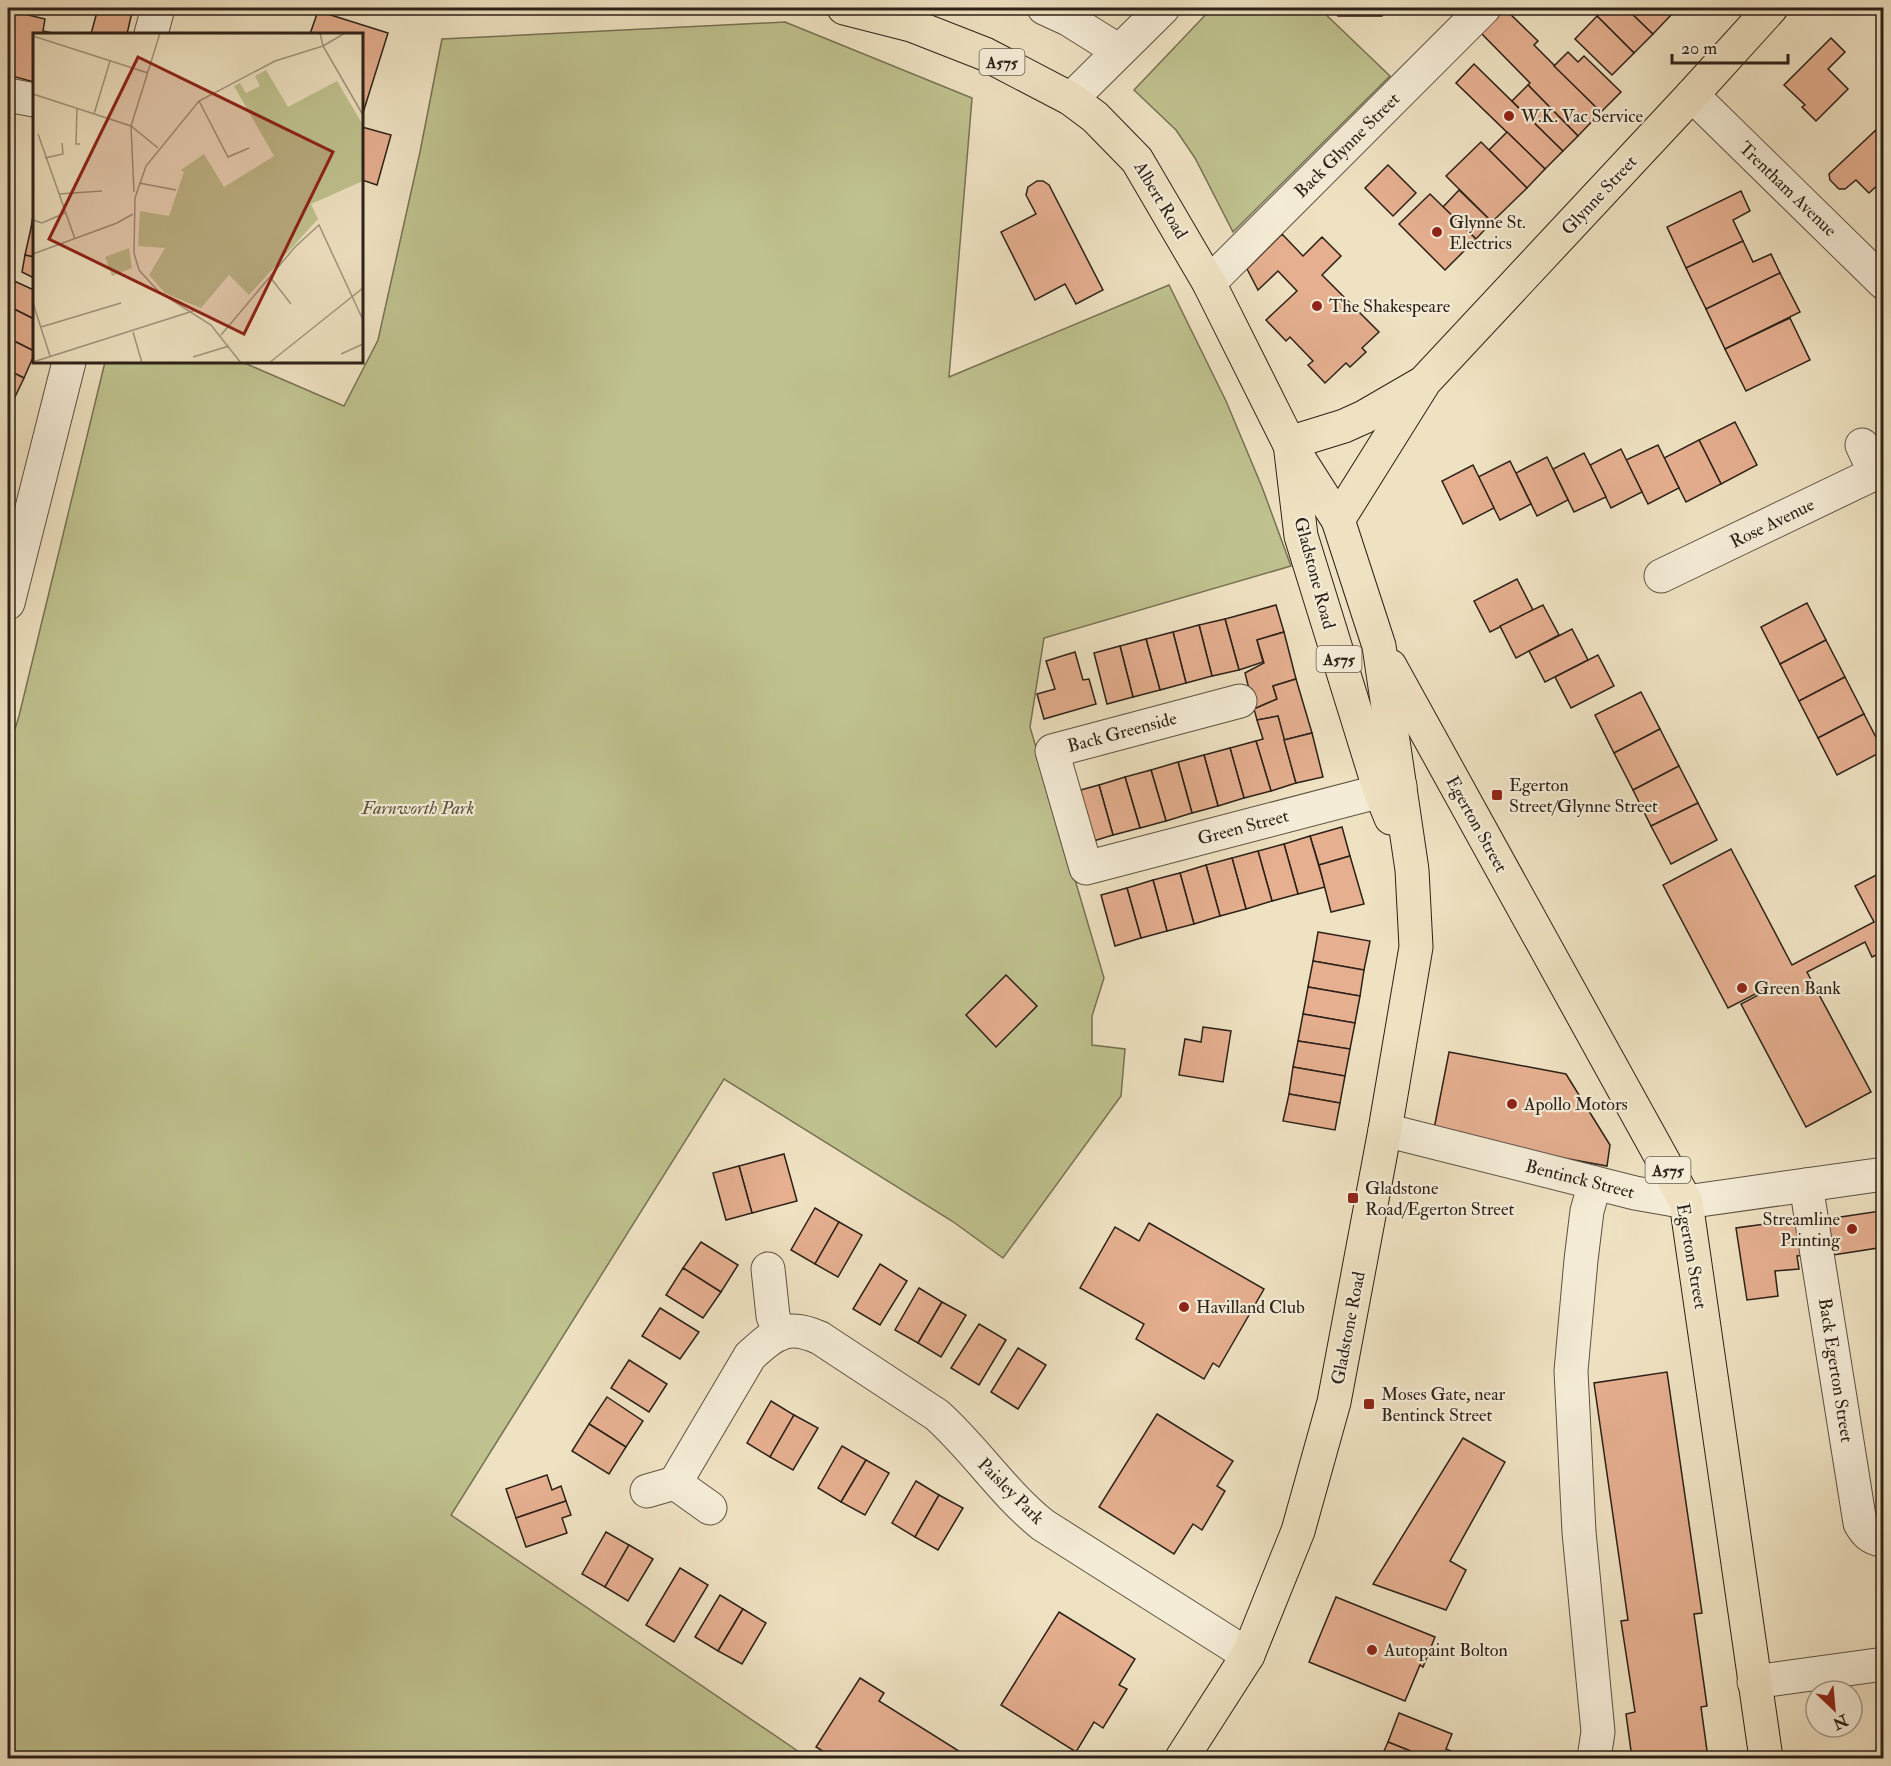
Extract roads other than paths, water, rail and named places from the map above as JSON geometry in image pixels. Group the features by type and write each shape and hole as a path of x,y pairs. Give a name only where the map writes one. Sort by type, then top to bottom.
{"main road":[{"name":"Albert Road","path":"844,8 911,24 985,54 1071,99 1095,117 1137,160 1209,283 1289,443"},
{"name":"Glynne Street","path":"1338,520 1425,381 1692,95 1769,8"},
{"name":"Glynne Street","path":"1289,443 1344,426 1364,417 1425,381"},
{"name":"A575","path":"1289,443 1338,520 1379,646"},
{"name":"Gladstone Road","path":"1182,1758 1248,1655 1298,1531 1334,1402 1385,1130 1416,947 1412,870 1390,788 1301,536 1289,443"},
{"name":"Gladstone Road","path":"1379,646 1390,788"},
{"name":"Egerton Street","path":"1379,646 1686,1202 1766,1758"}],"street":[{"path":"151,33 158,8"},
{"path":"1044,8 1068,19 1119,51"},
{"path":"1071,99 1163,8"},
{"name":"Back Glynne Street","path":"1209,283 1484,8"},
{"path":"8,94 33,100"},
{"name":"Trentham Avenue","path":"1692,95 1878,266"},
{"path":"8,603 14,545 69,363"},
{"name":"Rose Avenue","path":"1661,576 1874,463"},
{"name":"Back Greenside","path":"1086,868 1052,751 1240,701"},
{"name":"Green Street","path":"1086,868 1390,788"},
{"name":"Bentinck Street","path":"1385,1130 1595,1183 1686,1202 1884,1174"},
{"path":"1594,1758 1598,1732 1579,1532 1571,1371 1587,1210 1595,1183"},
{"name":"Back Egerton Street","path":"1806,1185 1860,1523 1871,1538 1884,1541"},
{"path":"710,1508 661,1487 750,1356 767,1340 780,1334 773,1316 768,1269"},
{"name":"Paisley Park","path":"780,1334 787,1330 804,1331 820,1338 937,1415 1025,1510 1043,1525 1248,1655"},
{"path":"1754,1682 1884,1664"}],"place":[{"name":"W.K. Vac Service","path":"1509,116"},
{"name":"Glynne St. Electrics","path":"1437,232"},
{"name":"The Shakespeare","path":"1317,306"},
{"name":"Egerton Street/Glynne Street","path":"1497,795"},
{"name":"Green Bank","path":"1742,988"},
{"name":"Apollo Motors","path":"1512,1104"},
{"name":"Gladstone Road/Egerton Street","path":"1353,1198"},
{"name":"Streamline Printing","path":"1852,1229"},
{"name":"Havilland Club","path":"1184,1307"},
{"name":"Moses Gate, near Bentinck Street","path":"1369,1404"},
{"name":"Autopaint Bolton","path":"1372,1650"}],"park label":[{"name":"Farnworth Park","path":"418,808"}]}
